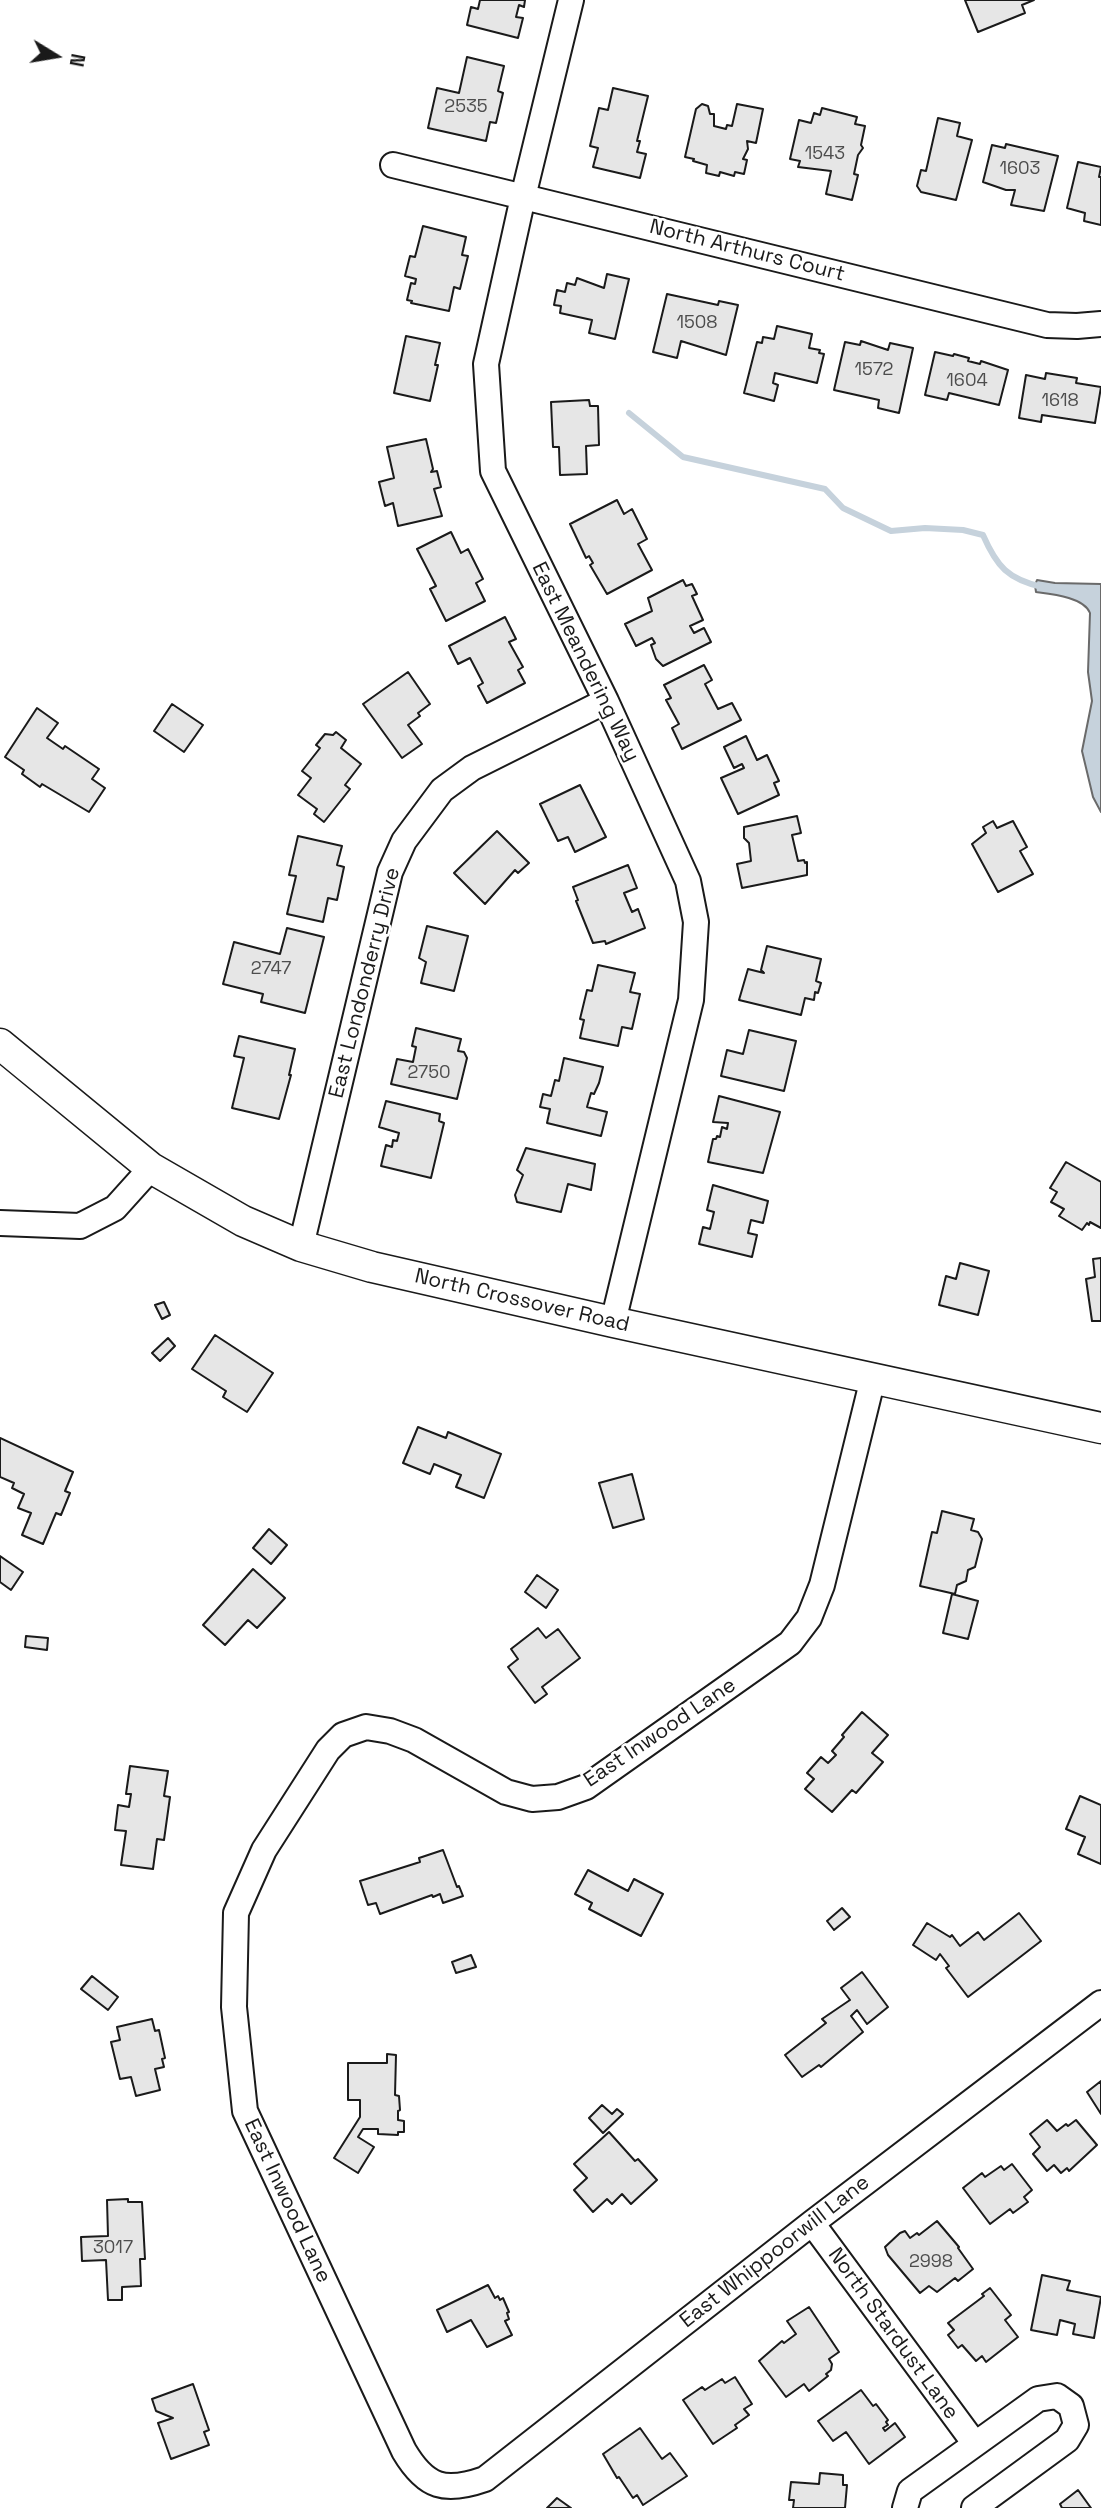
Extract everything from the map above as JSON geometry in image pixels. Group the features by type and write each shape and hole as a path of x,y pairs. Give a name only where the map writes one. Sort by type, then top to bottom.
{"main road":[{"name":"North Crossover Road","path":"0,1044 150,1168 243,1221 301,1246 372,1267 613,1322 1101,1428"}],"street":[{"name":"East Meandering Way","path":"571,0 486,364 493,471 606,701 688,881 696,922 691,1000 613,1322"},
{"name":"North Arthurs Court","path":"393,165 1047,325 1101,324"},
{"name":"East Londonderry Drive","path":"301,1246 390,872 404,841 442,790 472,768 606,701"},
{"path":"0,1223 80,1226 115,1209 150,1168"},
{"name":"East Inwood Lane","path":"445,2487 427,2481 414,2469 404,2451 245,2111 234,2007 236,1913 264,1850 328,1750 343,1735 366,1727 390,1731 414,1740 506,1792 532,1799 558,1797 586,1787 790,1643 809,1618 822,1585 873,1378"},
{"name":"East Whippoorwill Lane","path":"445,2487 469,2485 485,2479 812,2223 1101,2003"},
{"name":"North Stardust Lane","path":"812,2223 975,2444"},
{"path":"905,2508 910,2491 1038,2399 1057,2396 1071,2406 1076,2425 1067,2440 974,2508"}],"shaded area":[{"path":"1037,580 1101,584 1101,812 1093,797 1082,751 1092,701 1088,672 1090,613 1074,600 1036,592"}],"building":[{"path":"480,0 525,0 524,7 519,5 516,17 523,18 518,38 467,25 471,7 478,9"},
{"path":"965,0 1034,0 1022,5 1025,13 978,32"},
{"path":"467,57 504,66 498,91 503,93 496,123 490,122 486,141 428,128 437,88 459,93"},
{"path":"613,88 648,96 637,141 640,141 637,152 646,154 640,178 593,167 598,148 590,146 599,108 608,110"},
{"path":"702,104 708,106 710,114 714,114 714,126 726,129 727,125 732,126 737,104 763,109 756,143 747,141 748,149 743,159 747,160 744,174 735,172 734,176 720,172 719,176 706,173 707,165 685,157 696,109"},
{"path":"822,108 857,117 855,124 865,126 861,145 863,148 858,155 854,174 858,175 852,200 826,194 831,171 798,167 800,161 790,159 799,120 811,123 814,113 820,115"},
{"path":"938,118 960,123 957,136 972,140 956,200 921,192 917,186 921,170 926,171"},
{"path":"1006,144 1058,156 1044,211 1011,205 1015,190 1006,190 983,182 992,145 1005,148"},
{"path":"1078,162 1101,167 1101,225 1084,221 1085,213 1067,208"},
{"path":"423,226 466,237 462,255 468,256 460,289 454,287 449,311 407,300 411,283 415,284 416,279 405,276 410,256 415,257"},
{"path":"607,274 629,279 615,339 589,333 592,320 560,313 561,306 554,305 557,290 565,292 567,283 575,285 577,278 604,288"},
{"path":"667,294 718,305 719,301 738,305 726,355 681,341 677,358 653,352"},
{"path":"777,326 812,334 809,348 820,350 819,353 824,354 817,383 775,373 773,383 778,385 774,401 744,393 757,342 762,343 763,337 774,339"},
{"path":"406,336 440,343 430,401 394,393"},
{"path":"861,341 888,350 890,343 913,348 899,413 878,408 879,400 834,390 845,342 860,345"},
{"path":"935,352 954,354 969,358 968,361 980,364 981,361 1008,370 999,405 949,393 947,400 925,395"},
{"path":"1046,373 1077,378 1076,383 1101,387 1095,423 1042,415 1041,422 1019,418 1026,375 1045,379"},
{"path":"589,400 590,406 598,406 599,445 586,446 587,474 560,475 559,447 553,447 551,402"},
{"path":"426,439 433,469 431,472 437,471 441,487 434,489 442,516 398,526 393,503 385,506 379,482 394,478 387,447"},
{"path":"617,500 624,514 632,509 647,539 638,544 652,570 607,594 590,565 593,563 589,556 586,558 570,524"},
{"path":"451,532 461,553 468,549 483,579 476,583 485,601 446,621 430,589 436,586 417,549"},
{"path":"683,580 686,586 692,584 697,594 692,596 703,620 690,626 694,633 704,628 711,642 663,666 656,659 651,645 655,643 652,638 636,646 625,624 652,611 648,598"},
{"path":"505,617 516,639 509,642 523,667 518,670 525,683 487,703 478,686 483,683 470,658 458,664 449,646"},
{"path":"704,665 712,680 705,684 718,709 732,703 741,720 682,749 672,728 679,724 666,700 671,698 664,685"},
{"path":"408,672 430,704 408,725 422,744 402,758 363,704"},
{"path":"172,704 203,725 184,752 154,731"},
{"path":"37,708 58,723 47,738 63,749 65,746 99,769 92,779 105,788 89,812 42,784 40,787 22,774 24,770 5,757"},
{"path":"336,732 346,740 341,748 361,764 345,785 350,789 324,822 314,814 317,809 298,795 311,778 302,771 320,748 316,745 325,734 333,735"},
{"path":"746,736 757,760 767,755 779,781 774,783 779,795 738,814 721,778 744,768 742,764 734,768 724,747"},
{"path":"580,785 606,837 575,852 568,837 558,841 540,804"},
{"path":"797,816 801,833 792,835 798,861 807,862 807,875 742,888 737,864 751,861 749,843 744,838 744,827"},
{"path":"993,821 997,828 1013,821 1027,847 1020,851 1033,874 998,892 972,844 986,833 983,827"},
{"path":"497,831 529,863 518,873 515,870 485,904 454,873"},
{"path":"298,836 342,846 337,865 344,867 337,900 328,898 323,922 287,914 296,876 289,875"},
{"path":"628,865 637,888 624,893 632,912 638,909 645,928 606,944 605,941 593,943 573,887"},
{"path":"427,926 468,936 454,991 421,983 426,962 419,958"},
{"path":"287,928 324,937 305,1013 261,1002 263,994 223,984 234,942 280,954"},
{"path":"767,946 821,959 816,981 821,983 818,993 815,992 814,1000 805,998 801,1015 739,1000 748,969 764,973 761,970"},
{"path":"598,965 635,973 630,992 640,994 632,1029 622,1027 618,1046 580,1038 584,1020 580,1019 587,990 592,991"},
{"path":"416,1028 461,1039 458,1051 464,1052 467,1058 457,1099 391,1084 397,1059 413,1062 416,1047 412,1046"},
{"path":"749,1030 796,1041 784,1091 721,1076 727,1050 743,1054"},
{"path":"239,1036 295,1049 279,1119 232,1108 244,1058 234,1056"},
{"path":"564,1058 603,1067 599,1083 594,1094 591,1093 587,1107 607,1112 601,1136 547,1123 550,1109 540,1107 543,1094 551,1096 555,1080 559,1081"},
{"path":"719,1096 780,1112 763,1173 708,1162 713,1139 720,1137 722,1127 727,1129 728,1123 713,1122"},
{"path":"386,1101 440,1114 439,1121 444,1123 431,1178 381,1166 386,1145 392,1147 393,1140 397,1141 399,1133 379,1127"},
{"path":"526,1148 595,1164 591,1190 568,1184 561,1212 517,1202 515,1195 523,1175 517,1170"},
{"path":"1066,1162 1101,1182 1101,1228 1090,1222 1082,1230 1059,1216 1064,1209 1051,1202 1057,1192 1050,1188"},
{"path":"713,1185 768,1201 763,1223 751,1220 748,1233 757,1235 752,1257 699,1244 703,1227 710,1229 714,1212 707,1210"},
{"path":"1101,1258 1101,1321 1092,1321 1086,1279 1095,1277 1093,1259"},
{"path":"960,1263 989,1271 978,1315 939,1305 946,1276 956,1279"},
{"path":"164,1302 170,1315 162,1319 155,1305"},
{"path":"215,1335 273,1373 247,1412 223,1397 226,1391 192,1369"},
{"path":"168,1338 175,1346 160,1361 152,1353"},
{"path":"418,1427 446,1438 448,1432 501,1454 484,1498 456,1487 461,1475 434,1464 430,1474 403,1463"},
{"path":"0,1438 73,1472 65,1491 70,1493 61,1515 56,1513 43,1544 22,1535 31,1513 18,1508 24,1494 12,1488 14,1483 0,1477"},
{"path":"632,1474 644,1519 613,1528 599,1483"},
{"path":"942,1511 974,1519 971,1530 978,1532 982,1539 975,1567 968,1570 966,1581 957,1585 955,1594 920,1586 932,1532 937,1533"},
{"path":"269,1529 287,1545 271,1564 253,1548"},
{"path":"0,1556 23,1572 11,1590 0,1582"},
{"path":"253,1569 285,1598 257,1628 248,1620 225,1645 203,1625"},
{"path":"537,1575 558,1590 546,1608 525,1592"},
{"path":"952,1594 978,1601 968,1639 943,1633"},
{"path":"538,1628 546,1638 558,1629 580,1658 542,1687 547,1694 535,1703 508,1667 518,1659 511,1649"},
{"path":"26,1636 48,1638 47,1650 25,1647"},
{"path":"862,1712 888,1735 872,1753 883,1762 856,1793 852,1790 832,1812 805,1789 814,1779 807,1773 821,1757 828,1763 836,1755 832,1751"},
{"path":"130,1766 168,1771 164,1796 170,1797 164,1840 157,1839 153,1869 121,1865 126,1831 115,1830 118,1805 129,1807 131,1794 126,1794"},
{"path":"1080,1796 1101,1805 1101,1864 1078,1854 1085,1837 1066,1829"},
{"path":"443,1850 463,1896 443,1903 440,1894 433,1897 432,1895 380,1914 376,1903 368,1905 360,1881 420,1862 419,1858"},
{"path":"588,1870 628,1891 634,1879 663,1894 641,1936 589,1909 592,1903 575,1894"},
{"path":"842,1908 850,1917 834,1930 827,1921"},
{"path":"1019,1913 1041,1941 968,1997 946,1968 949,1966 940,1954 936,1960 913,1945 927,1923 950,1937 952,1935 960,1946 978,1932 984,1940"},
{"path":"471,1955 476,1967 456,1973 452,1962"},
{"path":"862,1972 888,2007 867,2024 857,2010 851,2016 863,2032 821,2067 819,2065 802,2077 785,2055 826,2023 822,2019 850,2000 841,1988"},
{"path":"92,1976 118,1997 108,2010 81,1989"},
{"path":"152,2019 155,2031 159,2030 165,2058 162,2059 164,2067 155,2069 160,2090 136,2096 131,2077 120,2079 111,2042 120,2040 117,2027"},
{"path":"387,2054 396,2055 395,2095 399,2096 398,2120 404,2121 404,2132 398,2132 398,2135 378,2134 378,2129 363,2129 358,2137 374,2147 358,2173 334,2158 360,2117 360,2100 348,2100 348,2063 387,2063"},
{"path":"1101,2081 1101,2114 1087,2092"},
{"path":"602,2105 612,2114 617,2109 623,2114 603,2133 589,2118"},
{"path":"1047,2120 1057,2131 1076,2120 1097,2145 1069,2171 1067,2168 1061,2173 1054,2165 1047,2171 1033,2154 1040,2147 1030,2134"},
{"path":"609,2132 635,2161 638,2159 657,2180 631,2204 622,2194 612,2204 607,2199 593,2212 574,2190 587,2178 574,2164"},
{"path":"1012,2164 1032,2190 1024,2197 1028,2202 1013,2213 1010,2209 990,2224 963,2188 982,2173 985,2177 1001,2166 1004,2170"},
{"path":"128,2199 128,2202 142,2202 145,2259 140,2259 141,2286 122,2287 122,2300 108,2300 106,2260 82,2261 81,2237 108,2236 107,2200"},
{"path":"937,2221 973,2269 958,2281 955,2278 937,2292 929,2286 920,2293 888,2255 885,2247 900,2233 905,2231 910,2238 917,2233 919,2235"},
{"path":"1042,2275 1070,2281 1067,2290 1101,2297 1094,2338 1073,2334 1075,2324 1060,2320 1057,2335 1031,2330"},
{"path":"488,2285 495,2298 503,2298 509,2312 509,2319 505,2321 512,2335 487,2347 471,2320 447,2332 437,2310"},
{"path":"990,2288 1011,2315 1005,2320 1018,2337 986,2362 982,2356 976,2361 962,2345 958,2348 948,2335 954,2330 948,2323 984,2296 982,2294"},
{"path":"809,2307 839,2352 829,2359 832,2364 831,2370 826,2374 828,2376 809,2391 804,2384 786,2397 759,2361 782,2341 784,2343 796,2334 787,2321"},
{"path":"735,2377 752,2404 744,2409 749,2415 735,2425 737,2428 713,2444 683,2400 702,2387 705,2390 722,2379 725,2383"},
{"path":"193,2384 209,2430 204,2432 209,2445 171,2459 158,2423 173,2418 156,2411 152,2399"},
{"path":"861,2390 888,2420 888,2425 883,2428 885,2431 895,2423 905,2437 869,2464 846,2432 833,2441 818,2421"},
{"path":"640,2428 662,2459 670,2453 687,2476 643,2505 637,2495 633,2498 619,2477 617,2478 603,2454"},
{"path":"820,2473 843,2475 843,2485 847,2485 845,2508 793,2508 794,2500 789,2500 791,2482 819,2484"},
{"path":"1078,2490 1091,2508 1062,2508 1060,2504"},
{"path":"557,2498 571,2508 547,2508"}],"waterway":[{"path":"629,413 683,457 825,489 843,508 891,531 925,528 963,530 983,535 993,556 1005,570 1020,580 1042,587"}]}
